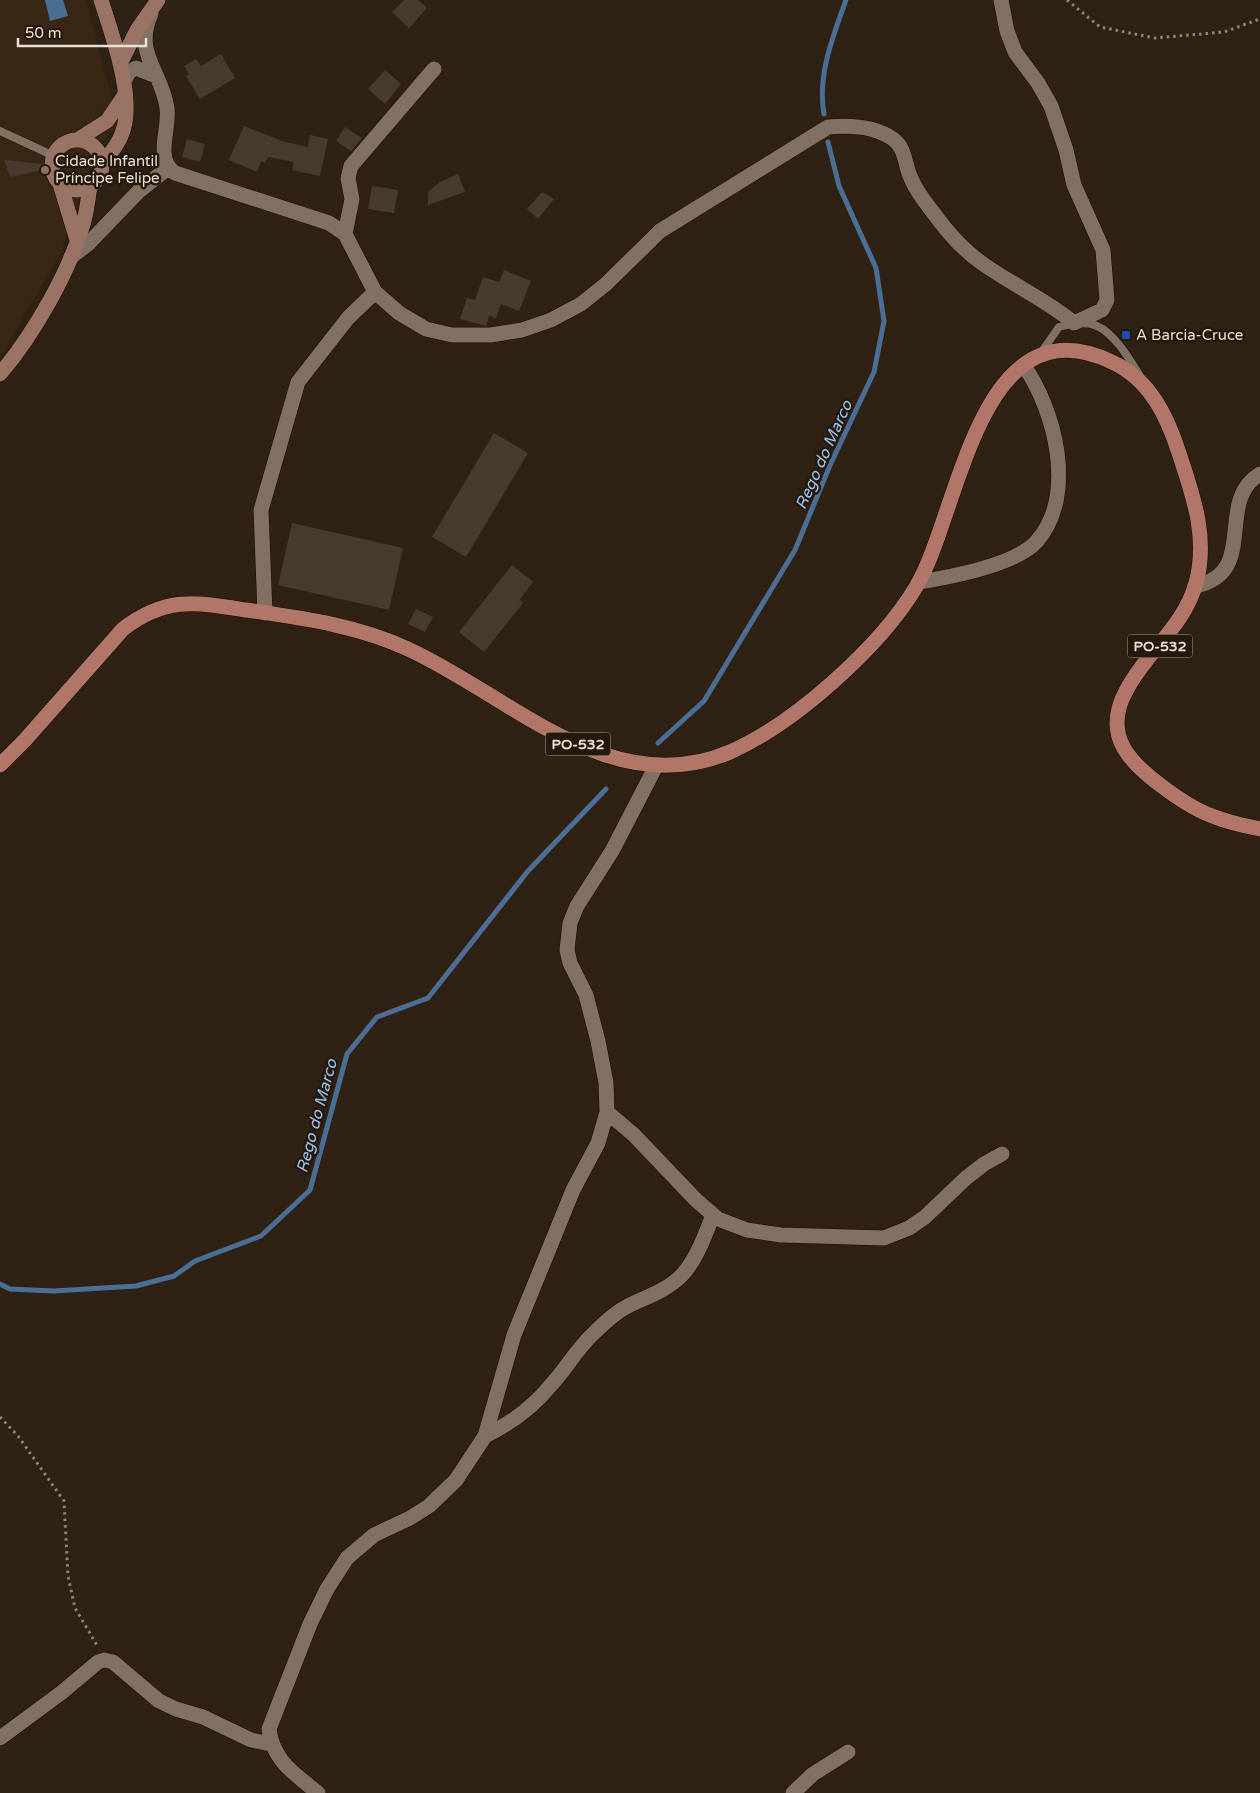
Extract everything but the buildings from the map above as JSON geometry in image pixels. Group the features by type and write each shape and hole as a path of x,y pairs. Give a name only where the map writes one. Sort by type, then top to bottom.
{"main road":[{"name":"PO-532","path":"0,765 25,740 123,630 142,615 160,607 182,604 211,605 265,613 341,626 376,635 412,651 583,747 611,758 656,766 699,762 724,754 770,731 843,672 885,628 919,582 975,432 990,400 1006,379 1038,357 1055,352 1075,351 1093,354 1127,370 1148,388 1174,438 1196,505 1201,533 1200,561 1189,604 1174,629 1134,678 1124,694 1119,709 1118,736 1123,749 1133,763 1187,805 1214,817 1260,829"}],"street":[{"path":"0,374 24,346 71,256 84,221 90,186 100,174 102,165 121,136 127,114 120,64 101,0"},
{"path":"156,4 144,30 146,54 164,91 167,110 164,160 168,168 175,173 313,216 329,223 345,234 375,292 399,313 426,329 452,335 492,335 522,330 552,320 580,304 606,284 660,231 828,127 841,126 877,130 895,140 902,149 916,188 933,212 957,240 979,261 1053,305 1074,323 1102,310 1107,300 1103,250 1074,184 1066,150 1051,106 1038,83 1015,52 1007,31 1001,0"},
{"path":"120,64 137,30 156,4"},
{"path":"77,240 60,184 52,171 54,156 65,143 78,140 107,121 124,89 129,72 136,68 156,76"},
{"path":"345,234 352,200 348,178 352,166 434,69"},
{"path":"78,140 90,144 96,150 102,165"},
{"path":"71,256 88,244 139,191 168,168"},
{"path":"60,184 74,190 90,186"},
{"path":"265,613 261,510 298,382 348,318 375,292"},
{"path":"919,582 953,576 1016,555 1037,541 1049,522 1057,498 1059,466 1048,410 1037,385 1024,366"},
{"path":"1194,586 1210,583 1225,570 1232,552 1240,497 1246,484 1260,474"},
{"path":"318,1793 282,1761 271,1744 269,1729 327,1589 347,1558 374,1535 410,1518 429,1506 456,1480 484,1436 514,1335 545,1252 573,1190 598,1143 607,1112 606,1083 598,1041 586,995 570,964 567,937 577,906 612,851 656,766"},
{"path":"607,1112 634,1135 696,1200 713,1215 748,1230 780,1235 884,1238 908,1228 925,1217 966,1178 984,1164 1002,1154"},
{"path":"484,1436 505,1426 536,1401 552,1385 575,1352 595,1332 626,1307 669,1286 683,1275 706,1233 713,1215"},
{"path":"0,1738 98,1662 104,1660 113,1662 159,1701 176,1709 203,1717 251,1740 271,1744"},
{"path":"793,1793 813,1774 848,1752"}],"lane":[{"path":"0,131 54,156"},
{"path":"1038,357 1059,326 1074,323 1097,325 1109,334 1148,388"}],"path":[{"path":"1067,0 1100,27 1155,38 1224,32 1260,19"},
{"path":"0,1417 18,1436 64,1500 68,1576 74,1608 104,1660"}],"shaded area":[{"name":"Cidade Infantil Príncipe Felipe","path":"0,0 86,0 118,122 96,150 61,252 4,351 0,354"}],"water":[{"path":"45,0 63,0 68,16 50,21"}],"waterway":[{"name":"Rego do Marco","path":"824,114 822,100 824,71 831,42 846,0"},
{"name":"Rego do Marco","path":"658,743 704,701 795,550 831,463 874,372 884,321 876,268 839,186 828,142"},
{"name":"Rego do Marco","path":"0,1284 10,1289 54,1291 136,1286 174,1276 195,1261 261,1236 310,1190 347,1054 377,1017 428,998 528,871 606,789"}],"place":[{"name":"Cidade Infantil Príncipe Felipe","path":"45,170"},
{"name":"A Barcia-Cruce","path":"1126,335"}]}
